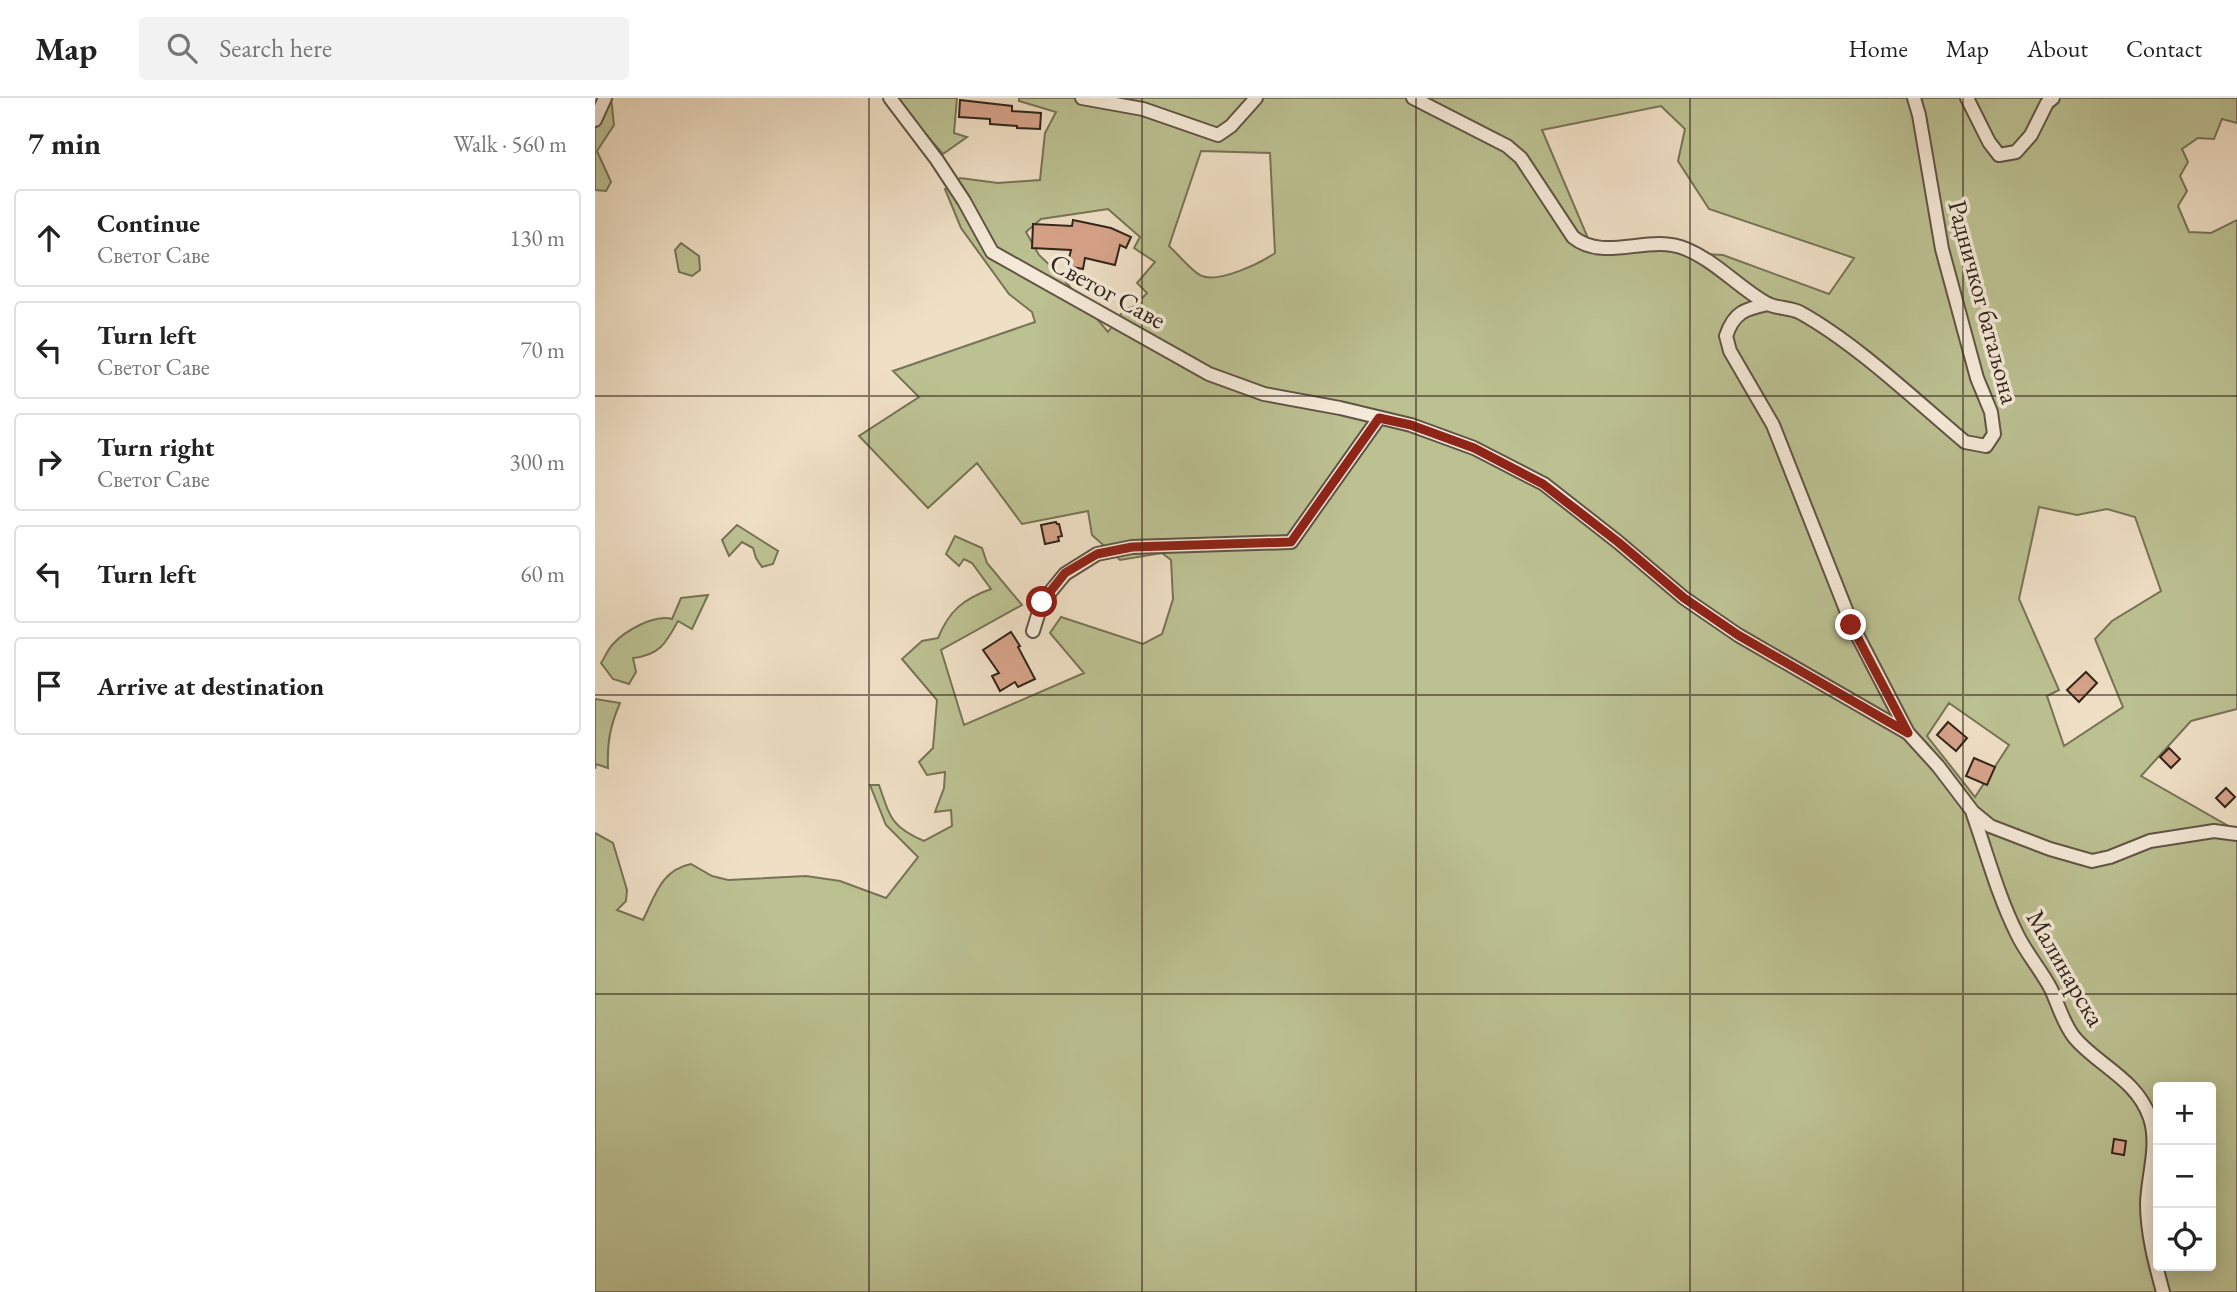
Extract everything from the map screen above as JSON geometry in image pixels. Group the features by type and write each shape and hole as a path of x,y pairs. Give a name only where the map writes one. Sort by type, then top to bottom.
{"street":[{"path":"595,120 605,98"},
{"name":"Светог Саве","path":"890,98 937,160 964,201 992,252 1209,374 1264,394 1411,425 1474,448 1543,484 1695,606 1738,635 1908,733 1938,766 1973,812 1990,826 2050,849 2092,861 2110,858 2150,841 2214,831 2237,834"},
{"path":"1082,98 1143,109 1218,135 1256,98"},
{"name":"Радничког батаљона","path":"1413,98 1507,146 1521,158 1567,229 1582,244 1595,249 1659,243 1686,249 1724,271 1768,304 1799,312 1863,356 1965,442 1986,446 1994,434 1991,412 1977,378 1941,249 1920,115 1914,98"},
{"path":"1967,98 1989,142 1999,155 2016,152 2031,135 2047,103 2053,98"},
{"path":"1768,304 1736,315 1726,336 1730,351 1773,425 1851,625 1908,733"},
{"path":"1033,631 1042,602 1065,573 1097,554 1132,547 1291,542 1379,418"},
{"name":"Малинарска","path":"1973,812 2009,918 2050,987 2074,1038 2132,1088 2150,1118 2154,1142 2147,1202 2148,1224 2163,1292"}],"green space":[{"path":"600,98 611,98 614,125 597,151 611,182 606,191 595,190 595,110"},
{"path":"894,98 957,98 954,133 967,137 943,154"},
{"path":"1019,98 2237,98 2237,123 2222,119 2214,139 2198,138 2182,149 2188,162 2180,176 2187,191 2178,206 2189,232 2211,233 2237,220 2237,709 2191,721 2141,776 2237,831 2237,1292 595,1292 595,833 613,843 627,890 626,901 617,910 643,920 666,878 681,867 691,864 712,876 728,880 806,876 840,881 886,898 918,857 886,825 870,785 879,785 893,820 913,836 924,841 952,826 951,810 935,812 944,788 945,772 927,775 919,762 933,748 937,700 902,659 922,641 938,638 947,620 958,607 991,589 972,563 964,559 959,566 946,554 955,536 982,548 987,563 1022,605 941,650 964,725 1084,673 1050,633 1061,617 1143,644 1162,634 1173,599 1171,560 1162,553 1120,560 1092,535 1088,511 1022,524 977,463 928,508 859,436 919,397 893,371 1035,322 1032,312 1009,294 961,228 945,189 960,178 998,183 1040,180 1045,133 1056,112 1019,101","holes":["1661,106 1685,129 1678,161 1709,209 1854,258 1829,294 1723,255 1590,243 1542,130","1201,151 1270,153 1275,253 1240,271 1210,277 1194,271 1169,246","1108,209 1140,237 1134,248 1155,262 1137,283 1147,293 1135,306 1124,310 1108,332 1059,274 1039,255 1026,232 1041,219","2039,507 2077,515 2107,509 2135,517 2161,591 2112,621 2095,639 2123,707 2064,746 2047,696 2059,690 2019,599","1949,703 2009,745 1975,797 1927,736"]},
{"path":"681,243 699,256 700,270 692,276 679,272 675,250"},
{"path":"737,525 778,551 773,564 762,567 753,548 742,542 729,556 722,540"},
{"path":"708,595 692,629 678,621 661,647 650,654 633,658 636,672 629,684 613,679 601,663 618,639 649,621 672,619 681,598"},
{"path":"595,699 620,703 610,735 608,768 596,764 595,769"}],"building":[{"path":"960,100 1012,106 1012,111 1041,113 1040,129 990,124 990,119 959,117"},
{"path":"1073,220 1111,228 1131,237 1126,248 1120,245 1115,265 1085,258 1083,269 1067,266 1071,250 1032,248 1033,224 1072,226"},
{"path":"1056,522 1062,536 1058,537 1059,541 1045,544 1041,525"},
{"path":"1011,632 1035,679 1018,687 1015,682 1000,691 992,676 999,673 983,650"},
{"path":"2086,672 2097,683 2079,702 2067,690"},
{"path":"1948,722 1967,738 1956,751 1937,735"},
{"path":"2169,748 2180,759 2171,768 2160,757"},
{"path":"1974,758 1995,767 1987,785 1966,776"},
{"path":"2226,788 2235,797 2225,807 2216,798"},
{"path":"2114,1139 2126,1141 2124,1155 2112,1153"}],"route":[{"path":"1042,602 1065,573 1097,554 1132,547 1291,542 1379,418 1411,425 1474,448 1543,484 1684,598 1738,635 1908,733 1851,625"}]}
